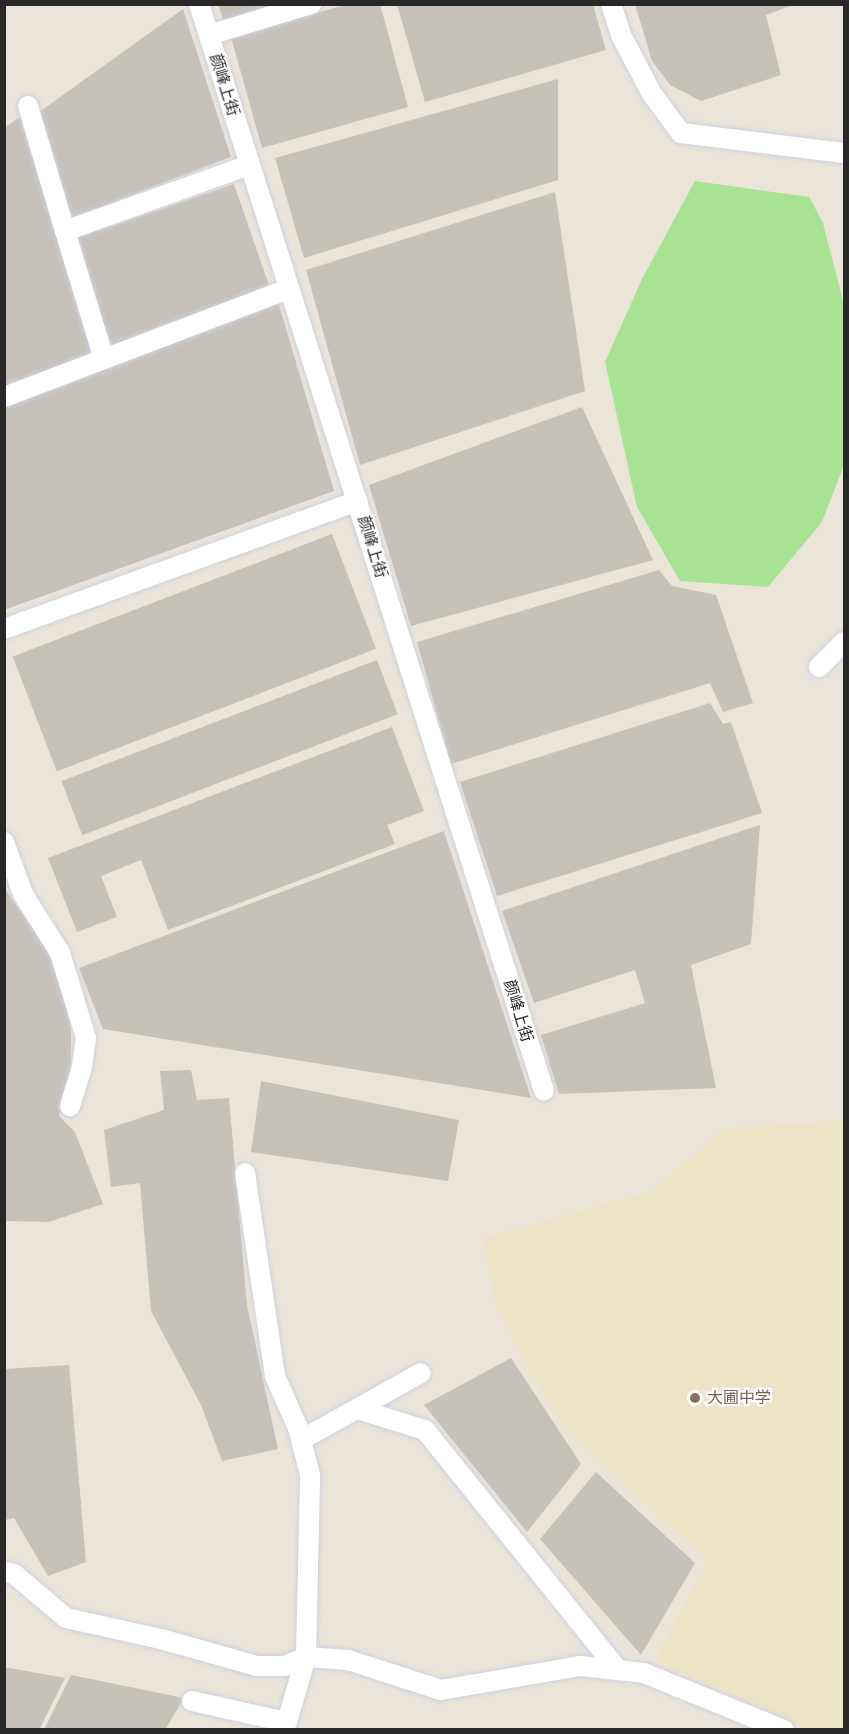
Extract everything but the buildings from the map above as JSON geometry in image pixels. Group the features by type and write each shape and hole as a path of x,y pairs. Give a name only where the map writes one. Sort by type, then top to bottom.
{"street":[{"name":"颜峰上街","path":"199,4 544,1091"},
{"path":"209,35 311,4"},
{"path":"611,4 621,36 652,94 681,133 844,153"},
{"path":"28,106 104,359"},
{"path":"65,231 249,165"},
{"path":"4,397 289,289"},
{"path":"4,629 358,501"},
{"path":"819,667 844,642"},
{"path":"5,845 23,894 60,953 86,1038 82,1067 70,1106"},
{"path":"192,1701 287,1722 306,1657 309,1475 301,1440 274,1376 245,1173"},
{"path":"301,1440 421,1373"},
{"path":"357,1409 425,1430 618,1670"},
{"path":"4,1572 14,1574 66,1618 162,1639 257,1666 285,1665 306,1657 348,1660 441,1690 580,1666 644,1673 784,1730"}],"shaded area":[{"name":"大圃中学","path":"844,1121 844,1729 811,1729 654,1662 707,1561 567,1431 525,1364 495,1304 483,1238 652,1191 725,1128"}],"green space":[{"path":"695,181 809,197 823,223 844,305 844,465 822,522 768,587 680,581 637,507 605,362 642,279"}],"place":[{"name":"大圃中学","path":"695,1398"}]}
